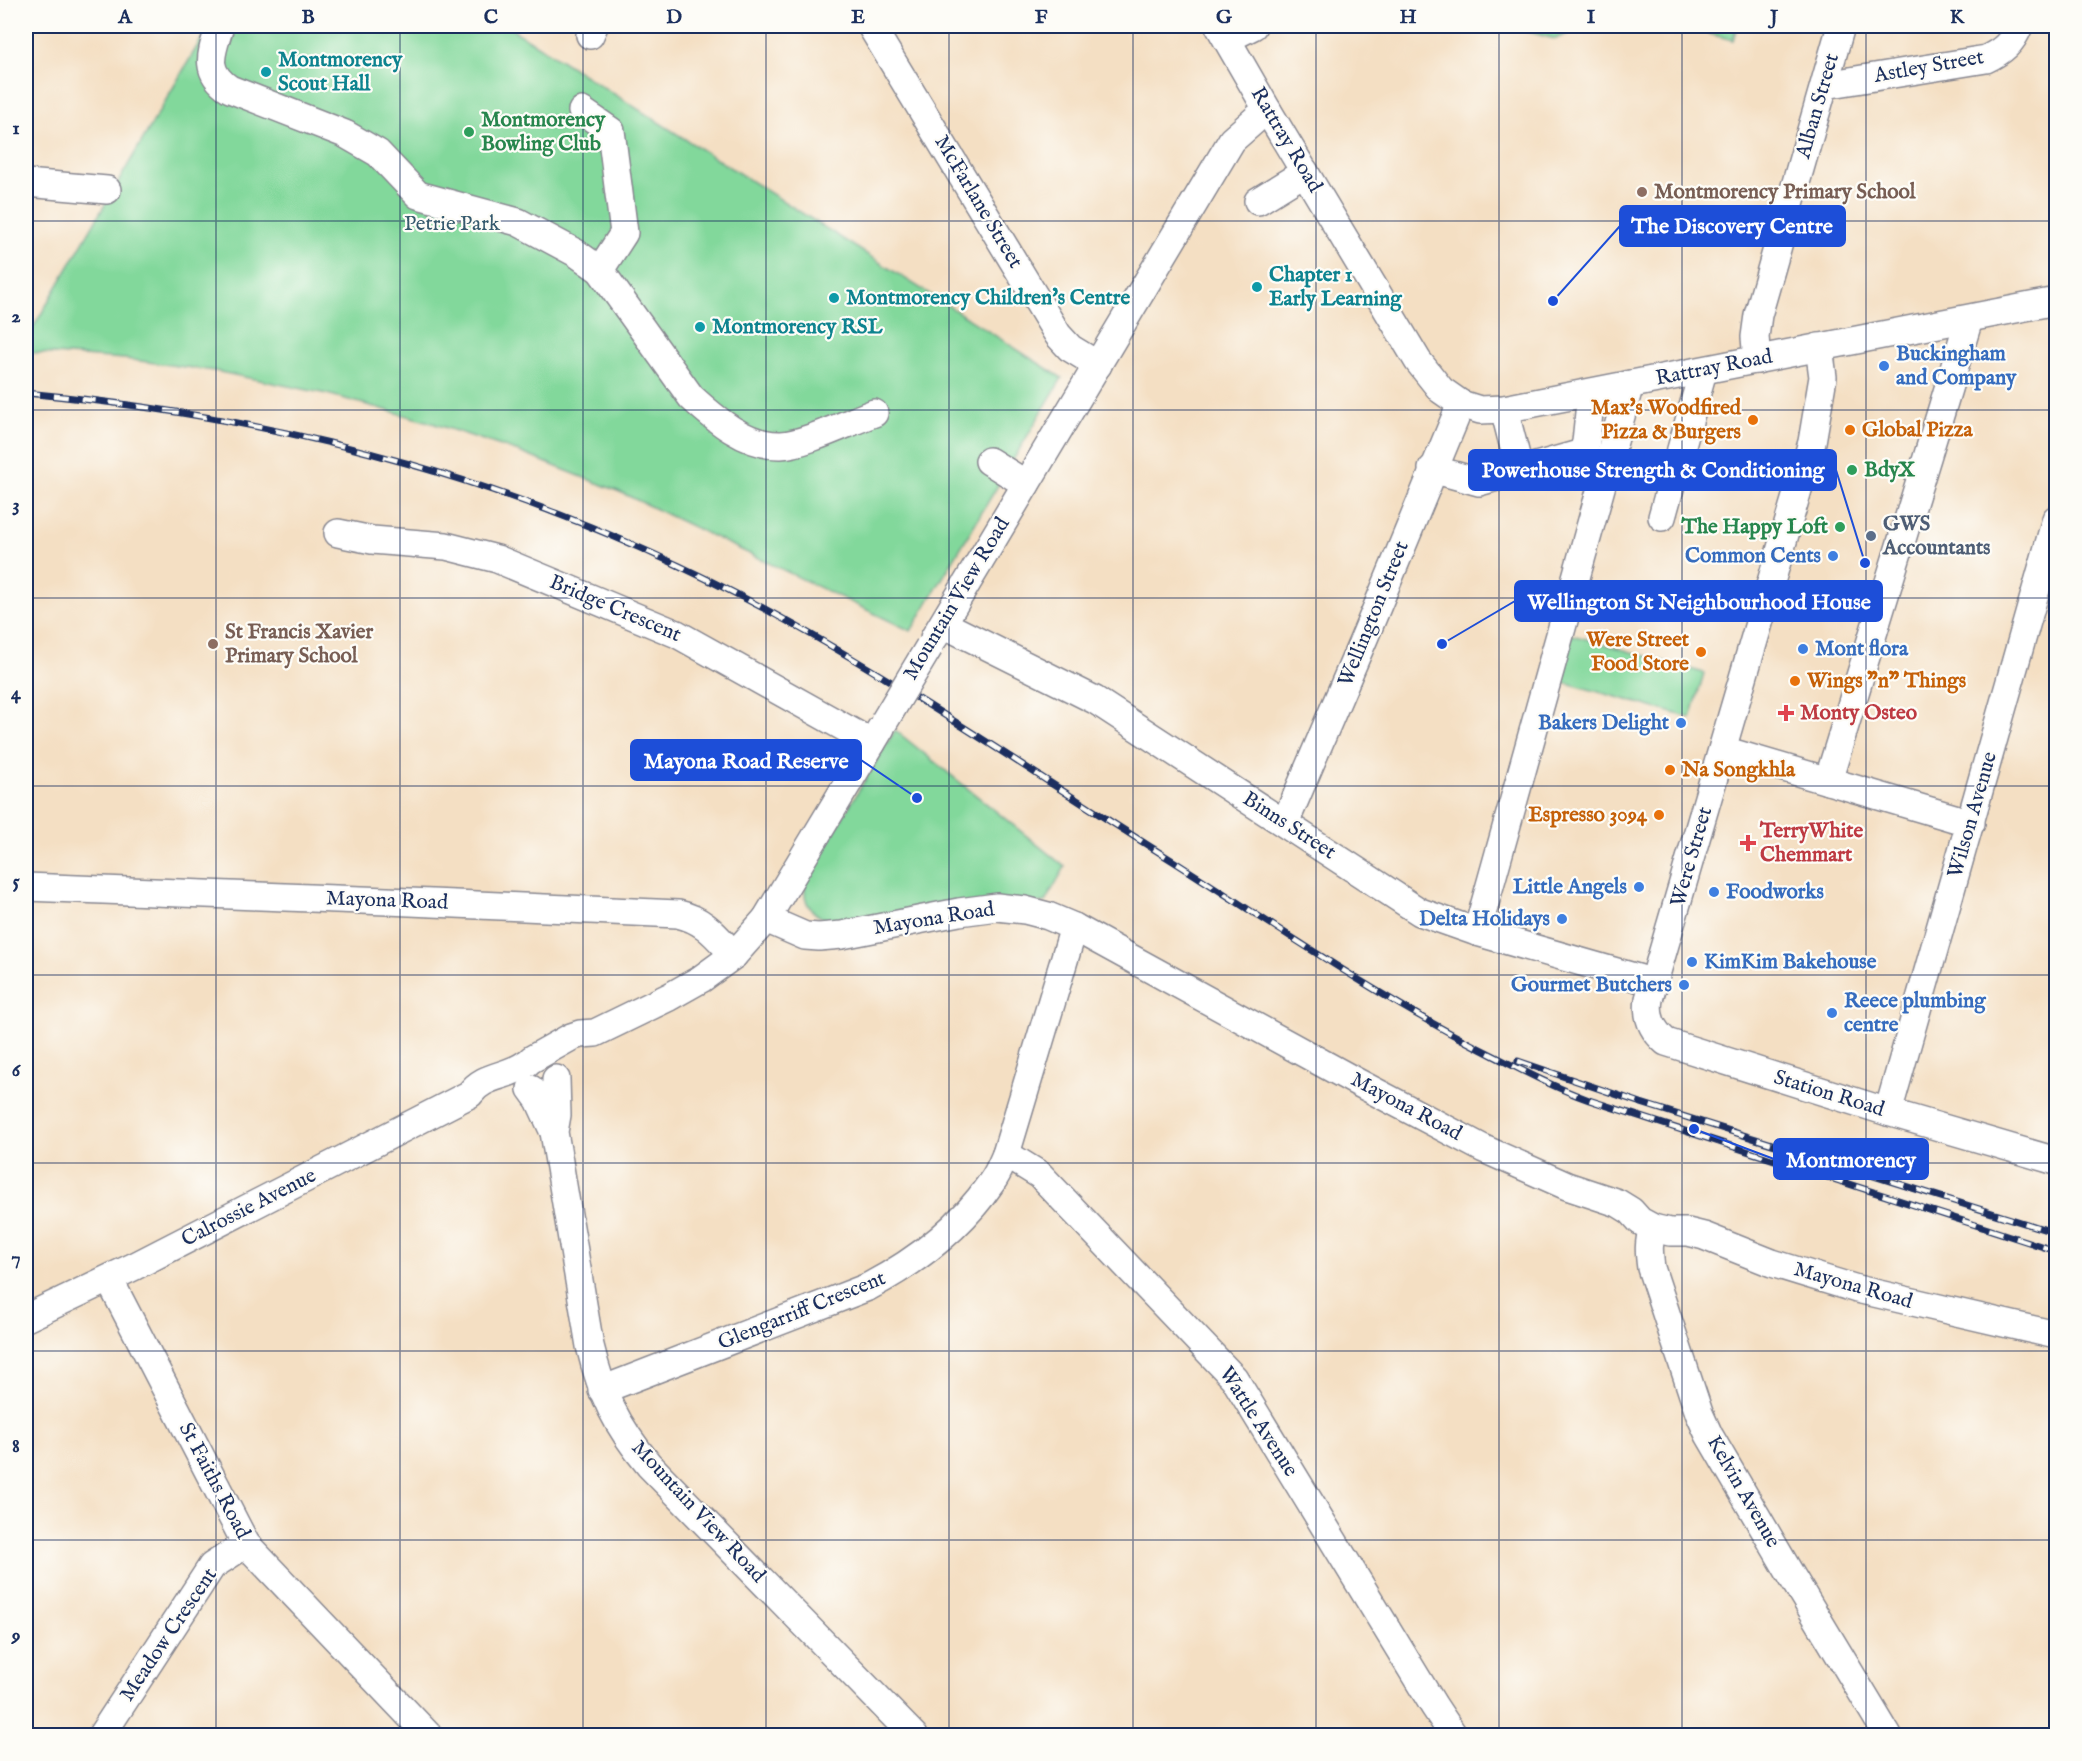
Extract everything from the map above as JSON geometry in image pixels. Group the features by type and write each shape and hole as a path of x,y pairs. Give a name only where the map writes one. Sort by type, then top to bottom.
{"street":[{"path":"220,26 212,54 213,74 219,81 230,89 364,143 392,166 418,195 518,222 576,253 600,270 691,397 710,415 735,431 759,442 780,445 795,443 874,413"},
{"name":"McFarlane Street","path":"871,26 1058,335 1070,348 1098,365"},
{"path":"1223,32 1253,26"},
{"name":"Alban Street","path":"1757,360 1755,337 1758,315 1841,26"},
{"name":"Astley Street","path":"1825,85 1986,59 2001,52 2012,41 2019,26"},
{"name":"Rattray Road","path":"1223,32 1418,361 1441,390 1461,404 1480,410 1504,409 2056,301"},
{"path":"582,111 611,131 624,233 600,270"},
{"name":"Mountain View Road","path":"555,1132 530,1075 571,1037 595,1033 686,988 719,967 734,955 766,919 1232,140 1268,111"},
{"path":"1258,201 1305,172"},
{"path":"26,183 107,190"},
{"path":"1828,781 1883,598 1905,536 1969,318"},
{"name":"Were Street","path":"1655,983 1812,442 1823,377 1819,347"},
{"path":"1662,517 1703,371"},
{"path":"1476,932 1630,384"},
{"path":"1432,469 1479,482 1579,454 1584,449 1592,393"},
{"name":"Wellington Street","path":"1285,823 1461,404"},
{"path":"1504,409 1520,471"},
{"path":"989,461 1026,484"},
{"name":"Wilson Avenue","path":"1888,1112 2056,519"},
{"name":"Bridge Crescent","path":"338,533 372,540 446,546 497,559 677,634 878,732"},
{"name":"Binns Street","path":"943,624 1095,700 1419,912 1476,932 1655,983"},
{"path":"1724,750 1971,823"},
{"name":"Mayona Road","path":"26,887 678,914 693,918 706,926 734,955"},
{"name":"Mayona Road","path":"766,919 806,936 819,937 842,935 959,912 997,907 1025,910 1048,916 1074,927 1484,1149 1568,1186 1618,1203 1631,1211 1640,1221 1653,1228 1704,1236 1772,1263 1857,1289 2056,1335"},
{"name":"Glengarriff Crescent","path":"602,1390 868,1287 900,1270 921,1255 974,1206 993,1181 1006,1154 1074,927"},
{"name":"Station Road","path":"1655,983 1649,999 1648,1016 1655,1031 1666,1042 1888,1112 2056,1161"},
{"name":"Mountain View Road","path":"595,1033 588,1043 568,1058 556,1078 555,1132 588,1336 602,1390 622,1430 650,1465 914,1736"},
{"path":"530,1075 542,1058 552,1062 556,1078"},
{"name":"Calrossie Avenue","path":"26,1318 109,1279 470,1094 484,1094 512,1087 530,1075"},
{"name":"Wattle Avenue","path":"1006,1154 1040,1175 1234,1378 1454,1736"},
{"name":"Kelvin Avenue","path":"1653,1228 1648,1252 1652,1268 1699,1413 1709,1435 1888,1736"},
{"name":"St Faiths Road","path":"109,1279 246,1544 429,1736"},
{"name":"Meadow Crescent","path":"101,1736 212,1566 246,1544"}],"green space":[{"name":"Petrie Park","path":"209,26 507,26 1062,378 911,631 620,492 519,452 426,421 327,394 215,371 125,359 26,352 26,340"},
{"path":"1507,26 1588,26 1555,39"},
{"path":"1680,26 1737,26 1733,40"},
{"path":"1569,634 1704,673 1691,718 1556,680"},
{"path":"895,730 1065,867 1045,902 838,924 814,913 806,901 805,885 808,875"}],"railway":[{"path":"26,393 124,404 314,439 406,463 498,492 588,526 677,565 817,638 971,732 1371,987 1452,1034 1529,1074 1589,1100 2056,1251"},
{"path":"1518,1061 1641,1103 2056,1233"}],"place":[{"name":"Montmorency Scout Hall","path":"266,72"},
{"name":"Montmorency Bowling Club","path":"469,132"},
{"name":"Montmorency Primary School","path":"1642,192"},
{"name":"Chapter 1 Early Learning","path":"1257,287"},
{"name":"Montmorency Children's Centre","path":"834,298"},
{"name":"The Discovery Centre","path":"1553,301"},
{"name":"Montmorency RSL","path":"700,327"},
{"name":"Buckingham and Company","path":"1884,366"},
{"name":"Max's Woodfired Pizza & Burgers","path":"1753,420"},
{"name":"Global Pizza","path":"1850,430"},
{"name":"BdyX","path":"1852,470"},
{"name":"The Happy Loft","path":"1840,527"},
{"name":"GWS Accountants","path":"1871,536"},
{"name":"Common Cents","path":"1833,556"},
{"name":"Powerhouse Strength & Conditioning","path":"1865,563"},
{"name":"St Francis Xavier Primary School","path":"213,644"},
{"name":"Wellington St Neighbourhood House","path":"1442,644"},
{"name":"Mont flora","path":"1803,649"},
{"name":"Were Street Food Store","path":"1701,652"},
{"name":"Wings \"n\" Things","path":"1795,681"},
{"name":"Monty Osteo","path":"1786,713"},
{"name":"Bakers Delight","path":"1681,723"},
{"name":"Na Songkhla","path":"1670,770"},
{"name":"Mayona Road Reserve","path":"917,798"},
{"name":"Espresso 3094","path":"1659,815"},
{"name":"TerryWhite Chemmart","path":"1748,843"},
{"name":"Little Angels","path":"1639,887"},
{"name":"Foodworks","path":"1714,892"},
{"name":"Delta Holidays","path":"1562,919"},
{"name":"KimKim Bakehouse","path":"1692,962"},
{"name":"Gourmet Butchers","path":"1684,985"},
{"name":"Reece plumbing centre","path":"1832,1013"},
{"name":"Montmorency","path":"1694,1129"}]}
